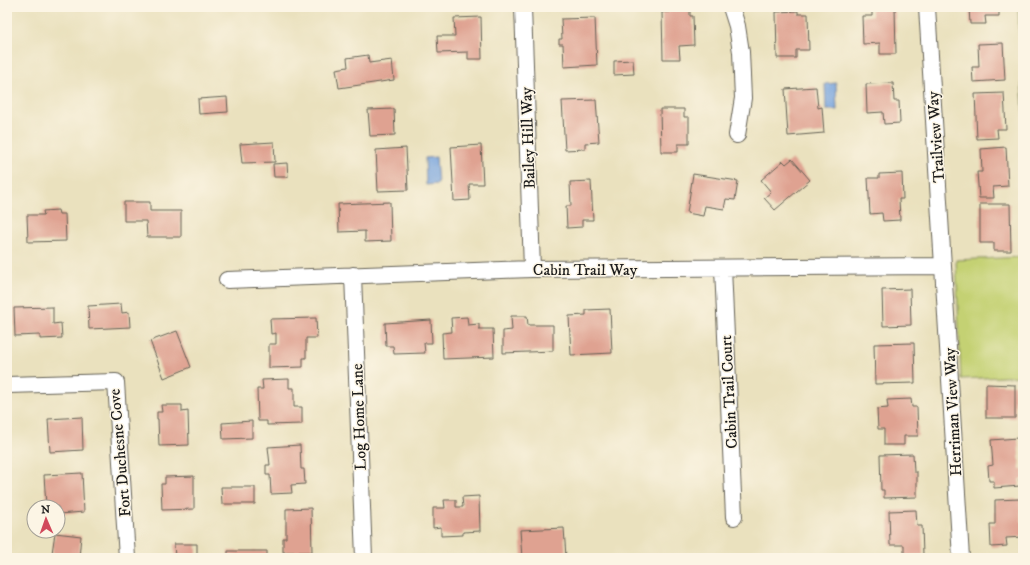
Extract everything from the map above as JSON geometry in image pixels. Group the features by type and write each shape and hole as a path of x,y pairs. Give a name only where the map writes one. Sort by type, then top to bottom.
{"street":[{"name":"Bailey Hill Way","path":"523,7 532,269"},
{"path":"731,7 737,26 741,52 743,98 738,135"},
{"name":"Trailview Way","path":"928,7 943,266"},
{"name":"Cabin Trail Way","path":"227,280 532,269 943,266"},
{"name":"Herriman View Way","path":"943,266 961,558"},
{"name":"Cabin Trail Court","path":"723,268 734,517"},
{"name":"Log Home Lane","path":"353,275 364,558"},
{"name":"Fort Duchesne Cove","path":"7,385 116,382 127,558"}],"green space":[{"path":"1018,7 1023,7 1023,111"},
{"path":"1023,257 1023,376 961,379 956,260"}],"water":[{"path":"836,83 837,110 826,110 825,84"},
{"path":"436,157 438,184 426,185 425,158"}],"building":[{"path":"669,7 690,7 690,16 693,16 694,45 679,46 680,59 663,59 662,12 669,12"},
{"path":"969,7 999,7 999,16 985,16 986,24 970,24"},
{"path":"872,8 895,8 896,54 880,54 880,43 863,44 862,16 872,16"},
{"path":"798,11 798,14 808,14 809,50 796,50 796,58 777,58 776,12"},
{"path":"481,17 482,59 468,59 468,52 438,53 437,36 455,36 454,18"},
{"path":"595,18 597,65 564,67 563,44 559,44 559,39 562,39 561,19"},
{"path":"1003,43 1005,80 973,82 972,67 979,67 978,44"},
{"path":"368,55 369,63 392,60 394,80 339,88 336,69 348,67 347,58"},
{"path":"633,60 634,74 614,75 614,61"},
{"path":"893,83 894,101 899,101 900,123 884,124 883,112 867,113 866,84"},
{"path":"816,87 818,108 822,107 824,133 788,136 785,89"},
{"path":"1004,93 1006,129 997,129 998,138 977,139 975,94"},
{"path":"227,97 228,112 199,114 198,99"},
{"path":"596,100 599,142 585,143 585,149 565,150 562,101"},
{"path":"394,109 395,135 370,136 368,110"},
{"path":"660,109 684,109 684,117 689,117 689,144 678,144 678,152 661,152"},
{"path":"274,142 275,162 242,163 240,144"},
{"path":"481,145 483,184 469,184 470,200 454,201 451,147"},
{"path":"1006,147 1008,186 993,187 994,198 979,198 977,172 982,172 981,149"},
{"path":"406,148 408,190 378,191 376,150"},
{"path":"792,159 810,180 775,210 764,198 771,192 761,180 783,161 786,164"},
{"path":"287,163 288,177 274,177 273,164"},
{"path":"902,173 903,199 899,199 900,220 883,221 882,213 870,214 868,178 879,178 879,174"},
{"path":"693,174 738,181 735,200 726,199 724,209 705,206 703,216 687,213"},
{"path":"591,181 593,220 582,220 582,227 567,228 566,206 571,206 570,182"},
{"path":"124,202 150,202 150,211 181,211 181,237 147,237 146,221 124,221"},
{"path":"390,202 391,241 365,242 365,231 339,232 338,204"},
{"path":"980,204 1010,204 1011,251 994,251 994,243 980,243"},
{"path":"58,210 59,214 65,214 66,241 28,242 27,215 44,215 43,211"},
{"path":"910,289 911,325 883,326 882,290"},
{"path":"121,304 122,313 129,312 130,327 89,329 88,306"},
{"path":"53,307 53,324 61,323 62,338 40,339 40,335 15,336 14,308"},
{"path":"610,309 612,353 571,355 569,316 586,315 586,310"},
{"path":"511,316 527,316 528,325 553,325 553,351 503,353 503,331 512,330"},
{"path":"467,317 468,325 479,324 479,329 493,329 494,357 443,359 442,333 452,332 451,318"},
{"path":"316,318 317,338 306,338 306,358 303,358 303,367 269,368 269,344 276,344 276,333 271,334 270,319"},
{"path":"431,320 432,343 424,343 425,353 394,354 393,346 386,346 385,323"},
{"path":"177,331 191,367 164,378 150,341"},
{"path":"914,343 915,383 875,384 874,344"},
{"path":"289,379 289,388 294,388 294,407 302,407 302,424 267,425 267,421 258,421 257,389 263,389 262,380"},
{"path":"986,384 1015,385 1015,418 986,418"},
{"path":"911,399 912,407 917,407 918,436 904,436 904,445 884,445 884,429 878,429 877,409 888,408 887,400"},
{"path":"161,405 182,405 182,412 188,411 189,445 159,446 157,412 162,412"},
{"path":"82,417 83,450 50,452 48,419"},
{"path":"252,421 252,438 223,439 222,423"},
{"path":"1018,438 1020,469 1023,469 1023,479 1019,479 1020,486 994,488 994,481 989,481 988,466 993,465 991,440"},
{"path":"300,445 301,469 304,469 305,484 291,485 292,493 271,494 270,475 266,475 266,465 270,465 268,447"},
{"path":"913,454 914,472 917,472 917,497 884,498 884,490 881,490 880,455"},
{"path":"82,473 84,512 66,513 66,499 46,499 44,475"},
{"path":"194,476 194,509 162,510 161,484 165,484 165,477"},
{"path":"221,487 255,487 255,504 222,504"},
{"path":"479,496 480,531 463,532 463,535 441,536 441,527 433,528 433,508 445,508 444,500 456,500 456,507 463,507 462,497"},
{"path":"1020,499 1021,521 1023,521 1023,537 1006,538 1007,546 991,547 990,524 995,524 995,500"},
{"path":"311,508 312,552 283,552 283,538 286,538 286,509"},
{"path":"916,510 917,526 922,526 923,555 904,556 904,545 890,545 889,511"},
{"path":"564,528 566,557 522,558 520,530"},
{"path":"66,534 81,536 79,558 53,558 54,554 52,553 54,539 66,539"},
{"path":"174,544 197,544 197,558 175,558"},
{"path":"228,551 267,551 267,558 228,558"}]}
